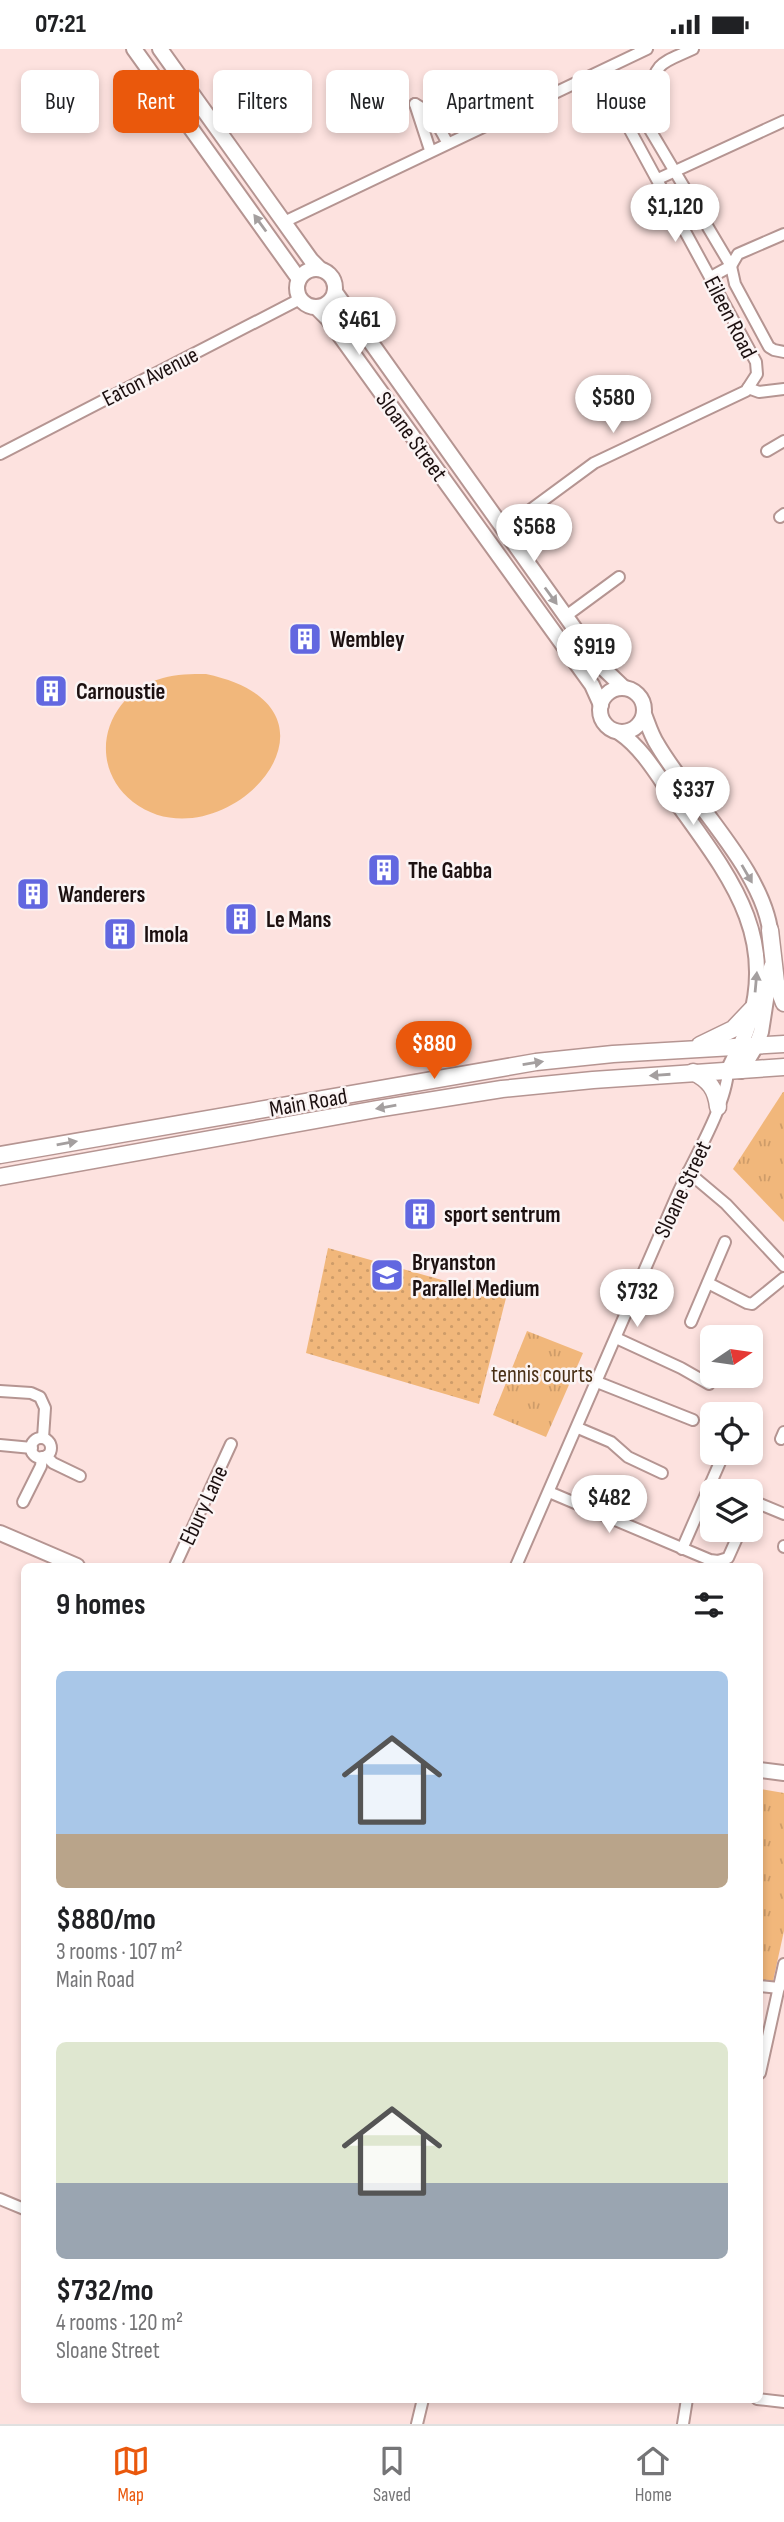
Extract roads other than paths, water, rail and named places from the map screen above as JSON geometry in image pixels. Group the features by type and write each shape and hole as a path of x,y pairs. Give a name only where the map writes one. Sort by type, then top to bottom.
{"main road":[{"path":"771,930 776,982 784,1003"},
{"path":"692,1048 733,1029 752,1009"},
{"name":"Main Road","path":"0,1155 578,1056 784,1044"},
{"name":"Main Road","path":"0,1177 439,1098 562,1082 693,1072 732,1074 784,1067"},
{"path":"693,1072 712,1086 718,1107"}],"street":[{"path":"134,49 299,278"},
{"path":"160,49 311,260 331,275 335,292 328,303 310,306 300,299 297,289 299,278 308,270 320,269"},
{"path":"284,222 430,150 647,49"},
{"path":"693,49 663,63 655,70 646,123 731,267 735,284 769,347 784,352"},
{"path":"430,150 415,104 436,120 447,142"},
{"path":"657,179 784,121"},
{"name":"Eileen Road","path":"632,133 756,362 757,374 752,383"},
{"path":"711,277 731,267 738,254 784,234"},
{"name":"Sloane Street","path":"335,292 592,653 607,673 624,688"},
{"name":"Eaton Avenue","path":"0,454 300,299"},
{"name":"Sloane Street","path":"316,307 328,319 582,670 601,705"},
{"path":"529,597 524,582 497,538 503,530 594,463 746,391 752,383 760,393 784,389"},
{"path":"767,451 784,441"},
{"path":"565,647 561,624 565,616 619,577"},
{"path":"582,670 592,653"},
{"path":"618,688 633,691 642,699 642,721 633,730 620,733 604,723 601,705 607,694 618,688"},
{"name":"Sloane Street","path":"644,714 657,745 750,878 771,930 770,983 756,1046 732,1074"},
{"name":"Sloane Street","path":"517,1563 732,1074 752,1009 757,971 754,939 733,883 639,752 620,733"},
{"path":"688,1172 726,1204 784,1266"},
{"path":"691,1322 725,1242"},
{"path":"708,1283 752,1304 784,1277"},
{"path":"616,1338 700,1379"},
{"path":"597,1382 693,1420"},
{"path":"0,1391 32,1393 40,1397 45,1408 43,1438 51,1446 23,1501"},
{"path":"578,1427 611,1442 632,1459 662,1473"},
{"path":"43,1438 34,1441 32,1448 35,1455 80,1476"},
{"name":"Ebury Lane","path":"176,1563 231,1444"},
{"path":"0,1445 32,1448"},
{"path":"682,1549 719,1465"},
{"path":"549,1492 702,1558 724,1560 732,1552 736,1542"},
{"path":"763,1505 784,1514"},
{"path":"0,1533 70,1563"},
{"path":"763,1770 784,1773"},
{"path":"763,2060 784,1964"},
{"path":"763,1986 779,1988"},
{"path":"0,2199 21,2208"},
{"path":"763,2400 784,2402"},
{"path":"417,2424 422,2403"},
{"path":"683,2424 686,2403"}],"place":[{"name":"Wembley","path":"305,639"},
{"name":"Carnoustie","path":"51,691"},
{"name":"The Gabba","path":"384,870"},
{"name":"Wanderers","path":"33,894"},
{"name":"Le Mans","path":"241,919"},
{"name":"Imola","path":"120,934"},
{"name":"sport sentrum","path":"420,1214"},
{"name":"Bryanston Parallel Medium","path":"387,1275"}],"park label":[{"name":"tennis courts","path":"542,1374"}]}
